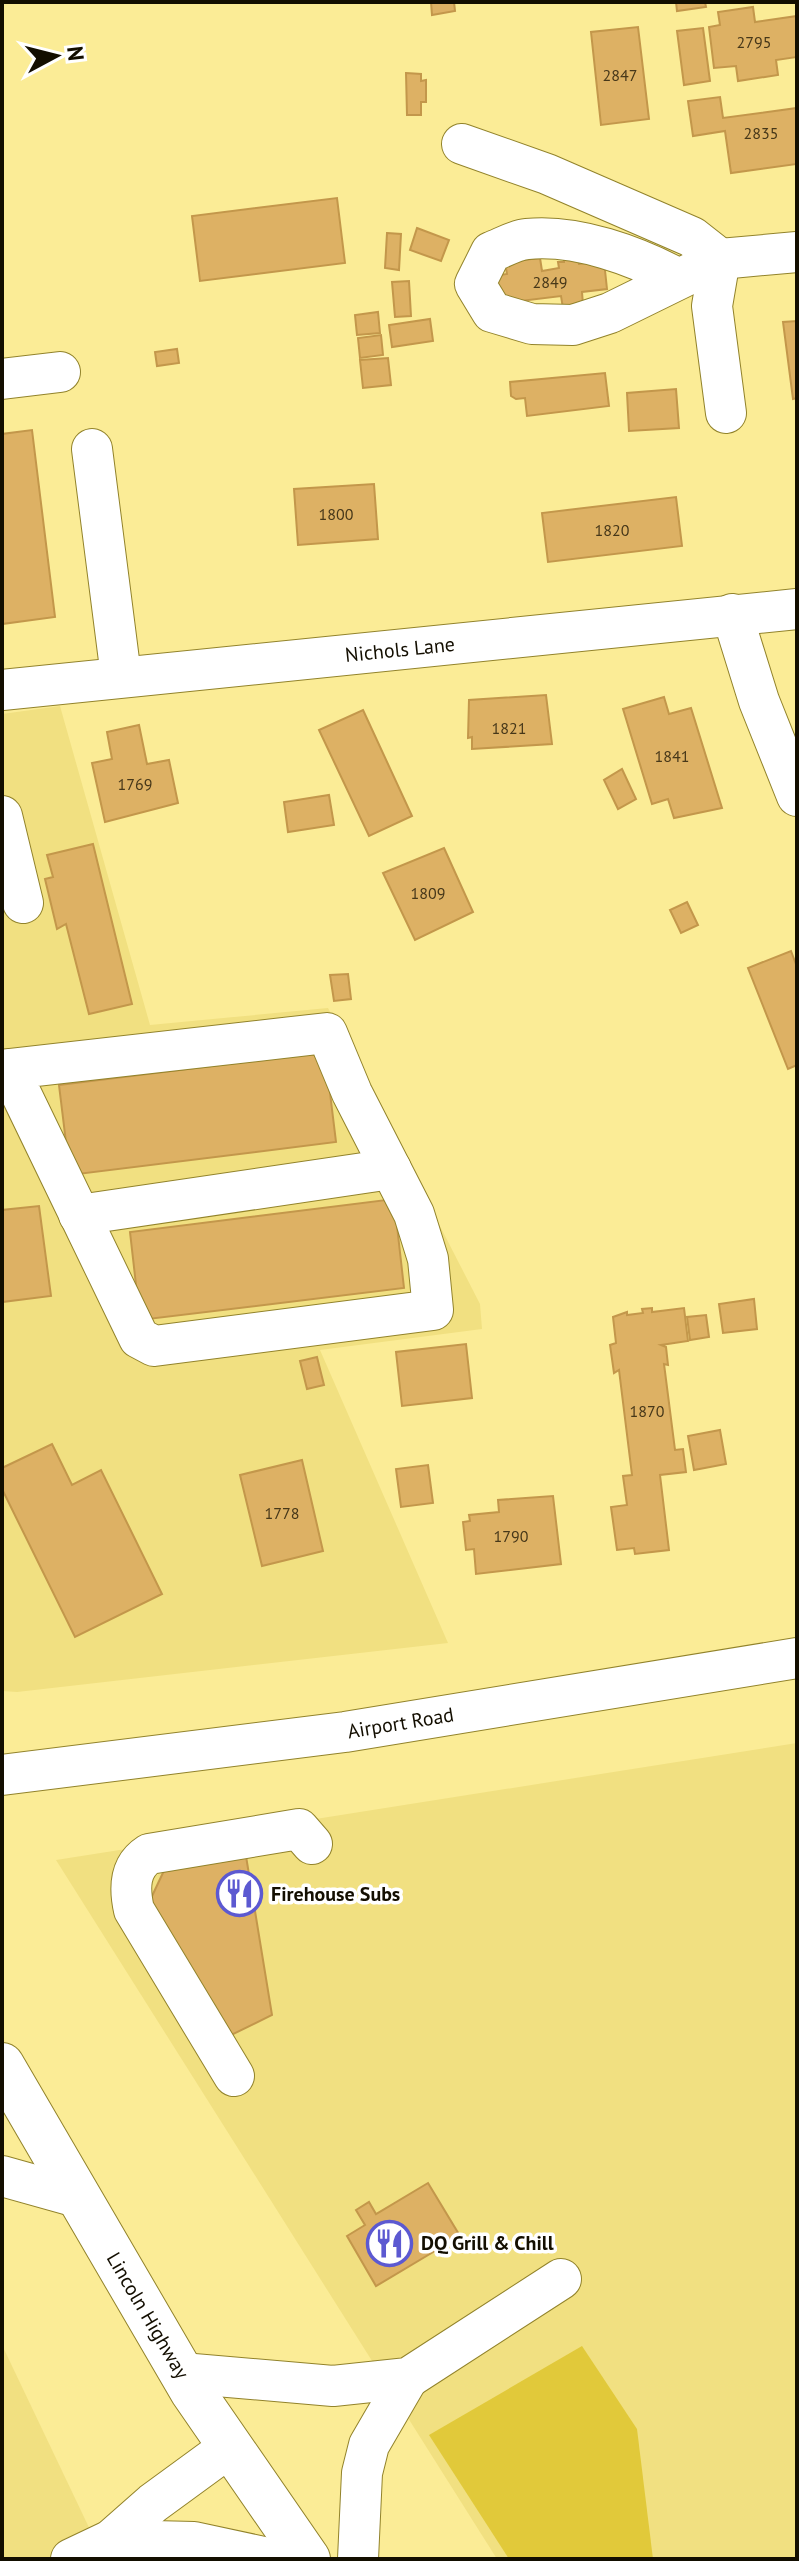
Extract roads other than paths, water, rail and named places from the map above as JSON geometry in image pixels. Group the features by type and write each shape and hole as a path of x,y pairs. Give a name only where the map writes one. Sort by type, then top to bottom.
{"highway":[{"name":"Lincoln Highway","path":"2,2065 182,2373 308,2559"}],"street":[{"path":"462,144 547,174 692,237 720,259"},
{"path":"679,279 720,259 797,252"},
{"path":"720,259 712,306 726,413"},
{"path":"2,379 60,372"},
{"path":"92,449 121,676"},
{"name":"Nichols Lane","path":"2,690 797,609"},
{"path":"732,614 759,701 797,796"},
{"path":"2,816 23,903"},
{"path":"327,1033 414,1214 428,1259 433,1310 154,1346 139,1338 6,1069 327,1033"},
{"path":"79,1215 391,1169"},
{"name":"Airport Road","path":"2,1775 345,1732 797,1658"},
{"path":"234,2076 134,1910 130,1884 133,1871 149,1854 299,1829 312,1844"},
{"path":"2,2176 77,2197"},
{"path":"182,2373 333,2386 408,2378 561,2279"},
{"path":"358,2559 362,2473 369,2445 408,2378"},
{"path":"71,2559 111,2540 153,2503 231,2446"},
{"path":"111,2540 194,2542 273,2559"}],"place":[{"name":"Firehouse Subs","path":"240,1894"},
{"name":"DQ Grill & Chill","path":"390,2243"}]}
